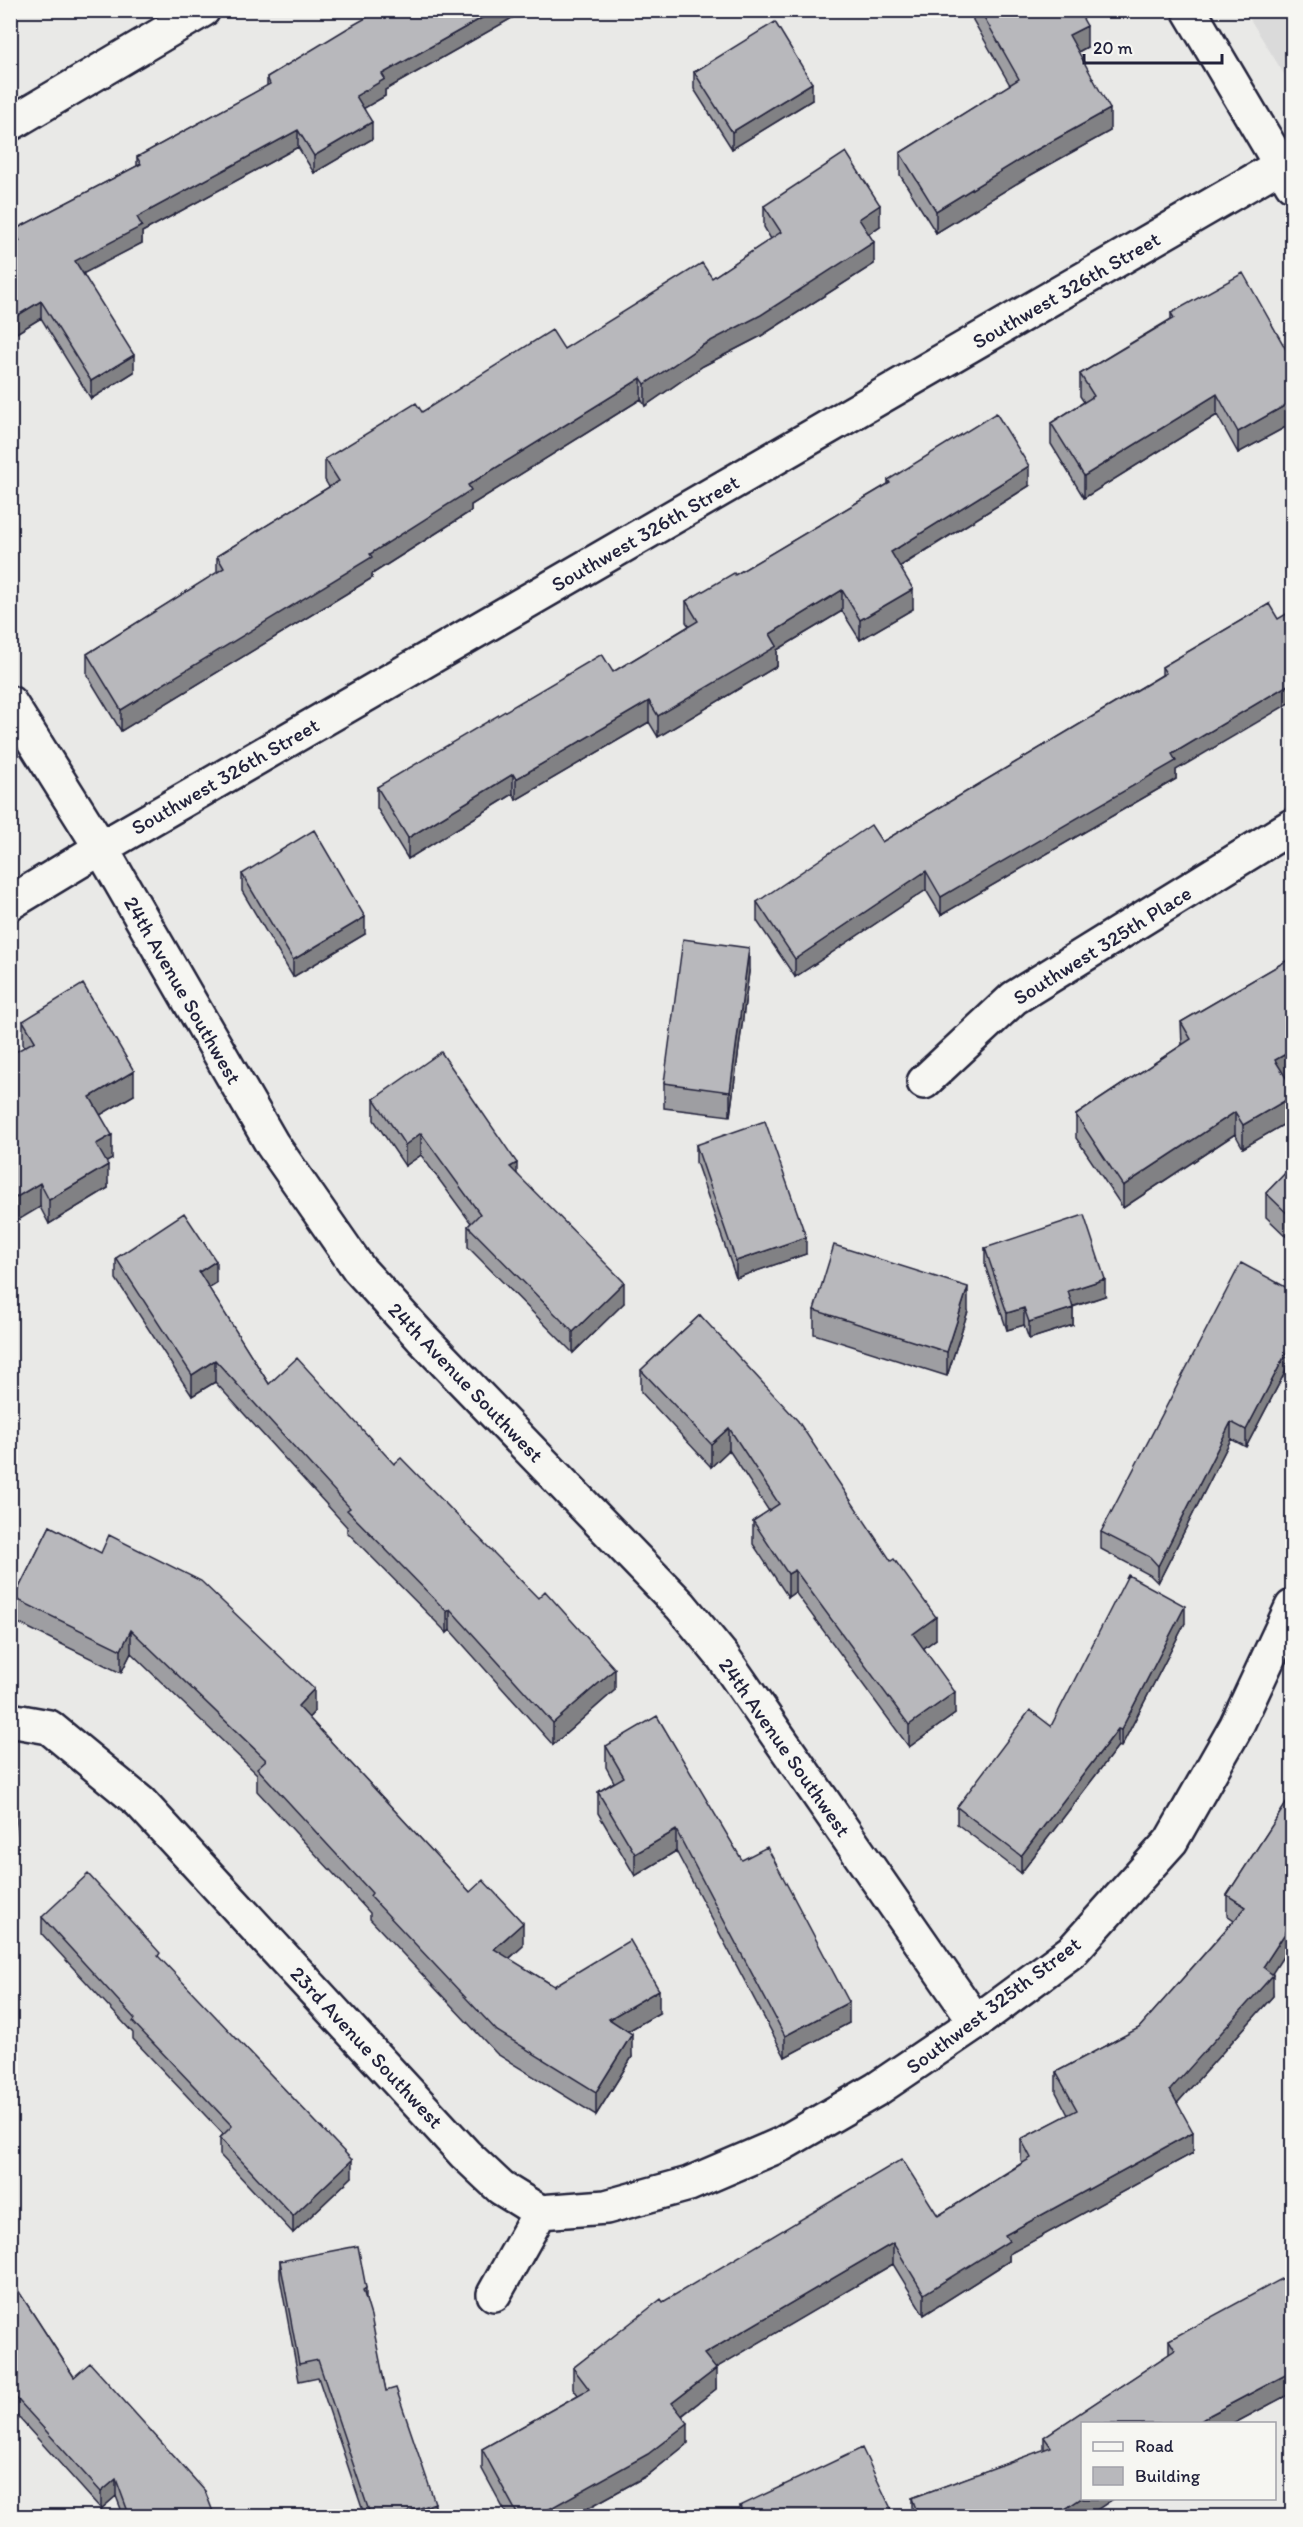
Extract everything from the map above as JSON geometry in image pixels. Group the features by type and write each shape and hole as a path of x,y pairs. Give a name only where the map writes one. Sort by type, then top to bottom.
{"street":[{"path":"10,124 203,10"},
{"path":"1189,10 1287,174"},
{"name":"Southwest 326th Street","path":"10,903 101,848 1287,174"},
{"name":"24th Avenue Southwest","path":"10,703 101,848 272,1144 359,1269 421,1337 688,1615 723,1657 976,2022"},
{"name":"Southwest 325th Place","path":"924,1082 1014,998 1293,826"},
{"name":"Southwest 325th Street","path":"540,2211 606,2206 689,2184 782,2144 877,2089 976,2022 1072,1952 1171,1841 1236,1727 1293,1607"},
{"name":"23rd Avenue Southwest","path":"10,1720 49,1727 140,1802 465,2154 501,2188 540,2211"},
{"path":"494,2294 540,2211"}],"shaded area":[{"path":"1245,11 1292,11 1292,87"}],"building":[{"path":"380,10 496,10 382,74 385,79 356,96 372,122 314,156 298,130 137,217 142,226 75,261 134,355 91,381 41,301 10,320 10,247 20,241 14,230 141,164 137,157 270,84 267,77"},
{"path":"980,10 1078,10 1087,26 1069,35 1110,109 1029,154 936,211 900,153 1019,79"},
{"path":"775,22 812,83 732,132 694,72"},
{"path":"846,152 880,205 859,219 874,242 761,315 703,345 645,384 641,378 468,485 471,490 370,554 372,557 121,710 87,654 224,568 217,556 339,481 325,459 416,403 422,412 552,330 564,349 702,263 712,278 781,232 764,206"},
{"path":"1243,273 1293,362 1293,401 1238,432 1217,394 1084,476 1051,423 1094,396 1080,374 1174,318 1171,313"},
{"path":"996,413 1029,466 891,552 913,589 860,620 842,590 770,634 777,646 658,716 649,701 516,779 513,774 408,838 377,787 602,654 613,672 698,621 686,601 734,573 735,575 890,483 888,480"},
{"path":"1269,604 1278,619 1293,610 1293,682 1172,754 1176,761 941,897 926,871 795,959 757,902 871,825 882,842 1166,673 1162,667"},
{"path":"314,830 365,917 293,960 242,874"},
{"path":"683,939 749,948 730,1092 664,1083"},
{"path":"1293,957 1293,1050 1275,1060 1293,1089 1293,1096 1243,1125 1235,1112 1123,1186 1076,1115 1191,1039 1181,1022"},
{"path":"83,984 134,1071 90,1097 112,1135 96,1144 108,1165 49,1200 40,1183 10,1201 10,1055 35,1041 23,1021"},
{"path":"441,1052 517,1163 510,1167 624,1282 573,1332 468,1226 480,1214 421,1133 405,1145 374,1099"},
{"path":"765,1121 806,1237 736,1261 696,1145"},
{"path":"1293,1165 1293,1219 1266,1193"},
{"path":"184,1213 216,1261 199,1272 269,1384 297,1358 394,1464 401,1458 538,1598 545,1591 615,1669 553,1723 450,1609 447,1612 347,1510 350,1508 215,1360 192,1375 116,1258"},
{"path":"1084,1215 1105,1279 1068,1291 1073,1308 1029,1322 1024,1308 1007,1313 985,1248"},
{"path":"834,1245 968,1287 947,1352 814,1310"},
{"path":"1241,1263 1293,1291 1293,1340 1246,1430 1231,1422 1158,1566 1150,1557 1101,1532"},
{"path":"700,1315 798,1421 891,1561 894,1559 936,1617 913,1634 955,1692 909,1725 795,1570 788,1574 753,1521 779,1504 729,1428 711,1444 641,1370"},
{"path":"50,1526 101,1553 109,1535 201,1581 314,1689 298,1706 470,1892 483,1880 523,1923 494,1949 554,1986 630,1940 659,1990 609,2019 632,2034 596,2092 497,2031 370,1896 372,1893 257,1768 266,1760 131,1630 121,1650 14,1598"},
{"path":"1128,1575 1185,1606 1121,1730 1118,1729 1021,1856 957,1807 1030,1710 1051,1726"},
{"path":"657,1716 742,1860 767,1847 849,2002 785,2036 676,1830 635,1854 598,1792 624,1777 606,1746"},
{"path":"1293,1793 1293,1921 1263,1967 1273,1975 1170,2090 1193,2132 1005,2235 1009,2241 924,2294 893,2243 704,2354 716,2369 672,2403 688,2423 648,2454 535,2517 519,2517 482,2449 589,2389 573,2368 661,2299 663,2302 902,2159 938,2216 1031,2158 1021,2139 1077,2110 1056,2072 1139,2028 1246,1907 1227,1895"},
{"path":"10,1805 16,1805 10,1853"},
{"path":"88,1874 160,1953 158,1956 352,2160 293,2216 220,2138 232,2126 133,2022 135,2019 42,1917"},
{"path":"358,2246 366,2288 363,2290 371,2316 386,2391 396,2388 435,2503 394,2517 371,2517 318,2360 299,2364 280,2261"},
{"path":"1287,2276 1289,2282 1293,2280 1293,2371 1199,2422 1081,2422 1081,2498 1053,2517 919,2517 912,2498 1051,2447 1044,2437 1175,2350 1169,2340"},
{"path":"10,2278 74,2377 90,2363 205,2491 215,2517 130,2517 116,2479 101,2492 10,2391"},
{"path":"862,2448 895,2517 745,2517 740,2506"}]}
